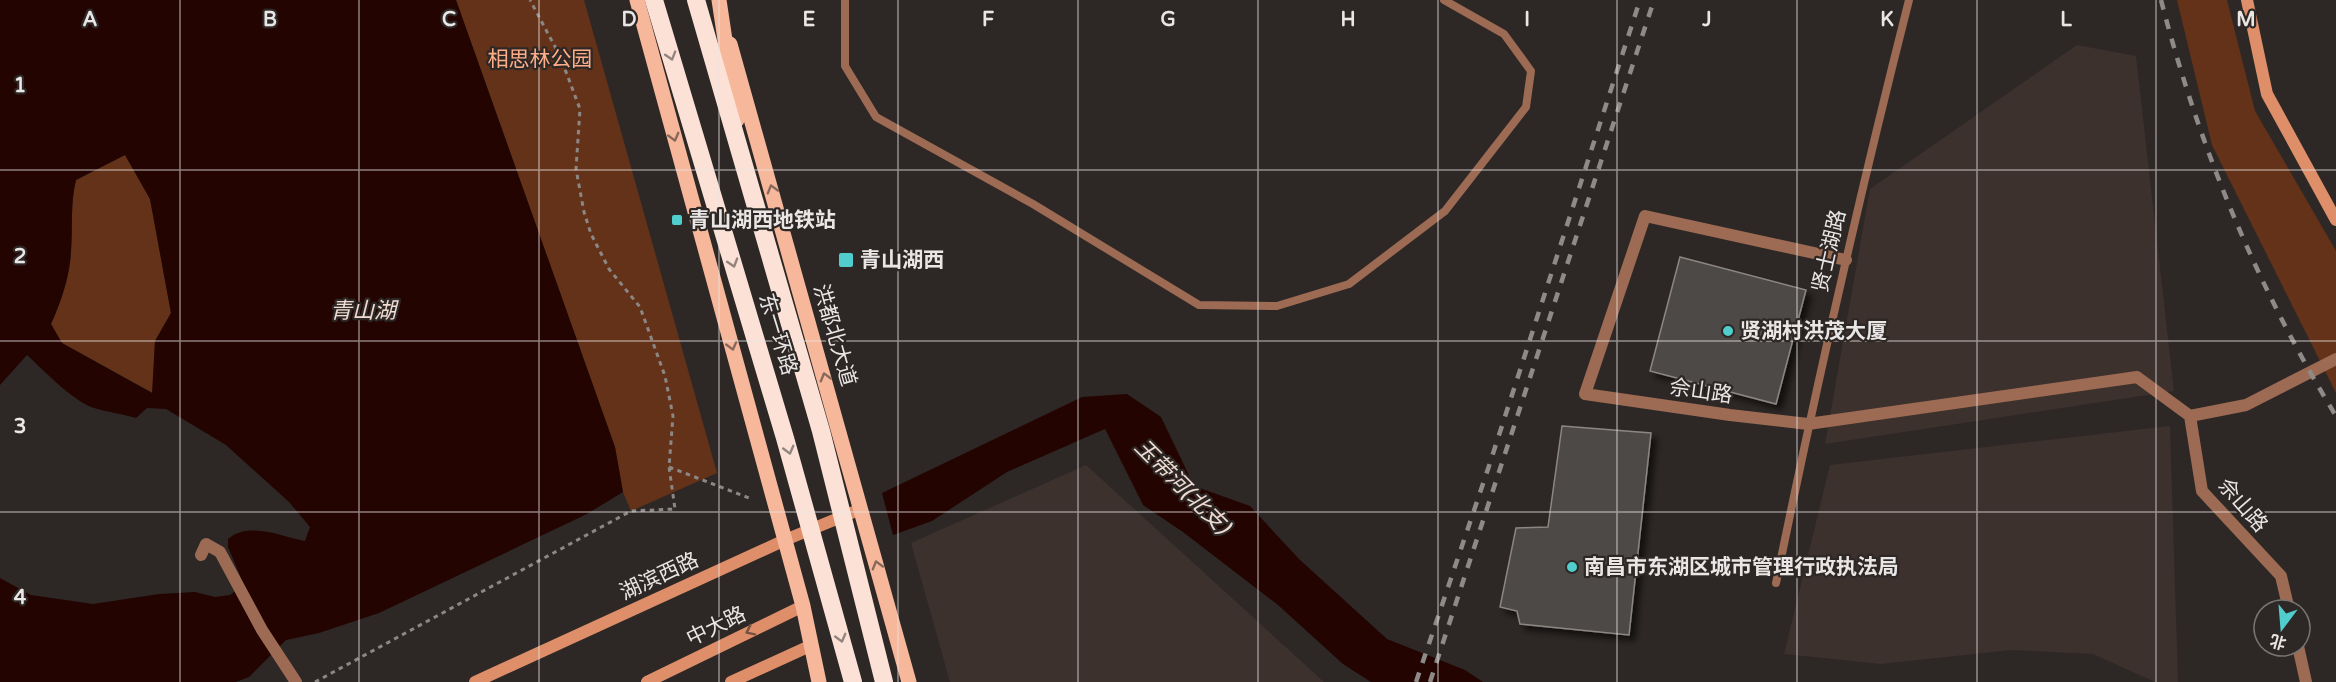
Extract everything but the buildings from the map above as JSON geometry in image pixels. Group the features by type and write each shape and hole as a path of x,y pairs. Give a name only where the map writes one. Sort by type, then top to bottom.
{"highway":[{"name":"东一环路","path":"654,0 785,438 853,682"},
{"name":"东一环路","path":"696,0 821,431 884,682"}],"main road":[{"path":"637,0 803,606 819,682"},
{"path":"719,0 745,173"},
{"name":"洪都北大道","path":"719,0 909,682"},
{"path":"2247,0 2267,94 2336,220"},
{"name":"湖滨西路","path":"475,682 785,540 861,509"},
{"name":"中大路","path":"647,682 803,606"},
{"path":"731,682 812,645"}],"street":[{"name":"佘山路","path":"1846,260 1645,216 1585,394 1730,416 1808,424 2137,377 2190,416 2202,491 2281,576 2286,598"},
{"path":"2190,416 2246,405 2336,359"},
{"path":"201,555 206,544 220,552 262,630 296,682"},
{"path":"2301,658 2306,682"}],"lane":[{"path":"845,0 845,66 876,117 1033,204 1199,305 1277,306 1349,284 1445,211 1526,107 1531,71 1504,34 1444,0"},
{"name":"贤士湖路","path":"1776,583 1808,424 1874,139 1909,0"}],"path":[{"path":"315,682 631,511 675,509 669,467 673,416 665,376 640,307 609,269 591,234 576,170 580,110 560,56 530,0"},
{"path":"669,467 749,498"}],"shaded area":[{"path":"2077,45 2136,56 2174,391 1825,444 1870,189"},
{"path":"2170,426 2178,682 2155,682 2093,654 2011,650 1881,664 1784,654 1830,465"},
{"path":"1086,465 1324,682 950,682 911,543"}],"green space":[{"name":"相思林公园","path":"456,0 584,0 717,473 631,511 623,492 615,447"},
{"path":"2177,0 2227,0 2255,111 2336,251 2336,393 2212,145"},
{"path":"125,155 150,199 171,313 155,341 153,393 62,343 51,324 69,270 76,180"}],"water":[{"name":"青山湖","path":"0,0 456,0 615,447 623,492 587,514 379,613 319,633 286,640 249,677 236,682 0,682 0,578 31,595 93,604 159,594 195,592 215,597 230,595 237,590 241,578 228,547 228,539 245,531 255,530 305,541 310,527 289,502 226,445 166,409 147,408 136,418 86,405 68,393 27,355 0,385","holes":["125,155 150,199 171,313 155,341 152,393 62,343 51,324 69,270 76,180"]},
{"name":"玉带河(北支)","path":"1127,394 1161,417 1194,486 1250,506 1299,559 1387,639 1465,670 1483,682 1371,682 1343,664 1278,605 1183,532 1143,505 1105,429 1007,472 932,521 893,535 882,493 1082,397"}],"railway":[{"path":"1416,682 1488,469 1640,0"},
{"path":"1430,682 1654,0"},
{"path":"2161,0 2193,109 2233,215 2281,317 2336,416"}],"place":[{"name":"青山湖西地铁站","path":"677,220"},
{"name":"青山湖西","path":"846,260"},
{"name":"贤湖村洪茂大厦","path":"1728,331"},
{"name":"南昌市东湖区城市管理行政执法局","path":"1572,567"}]}
